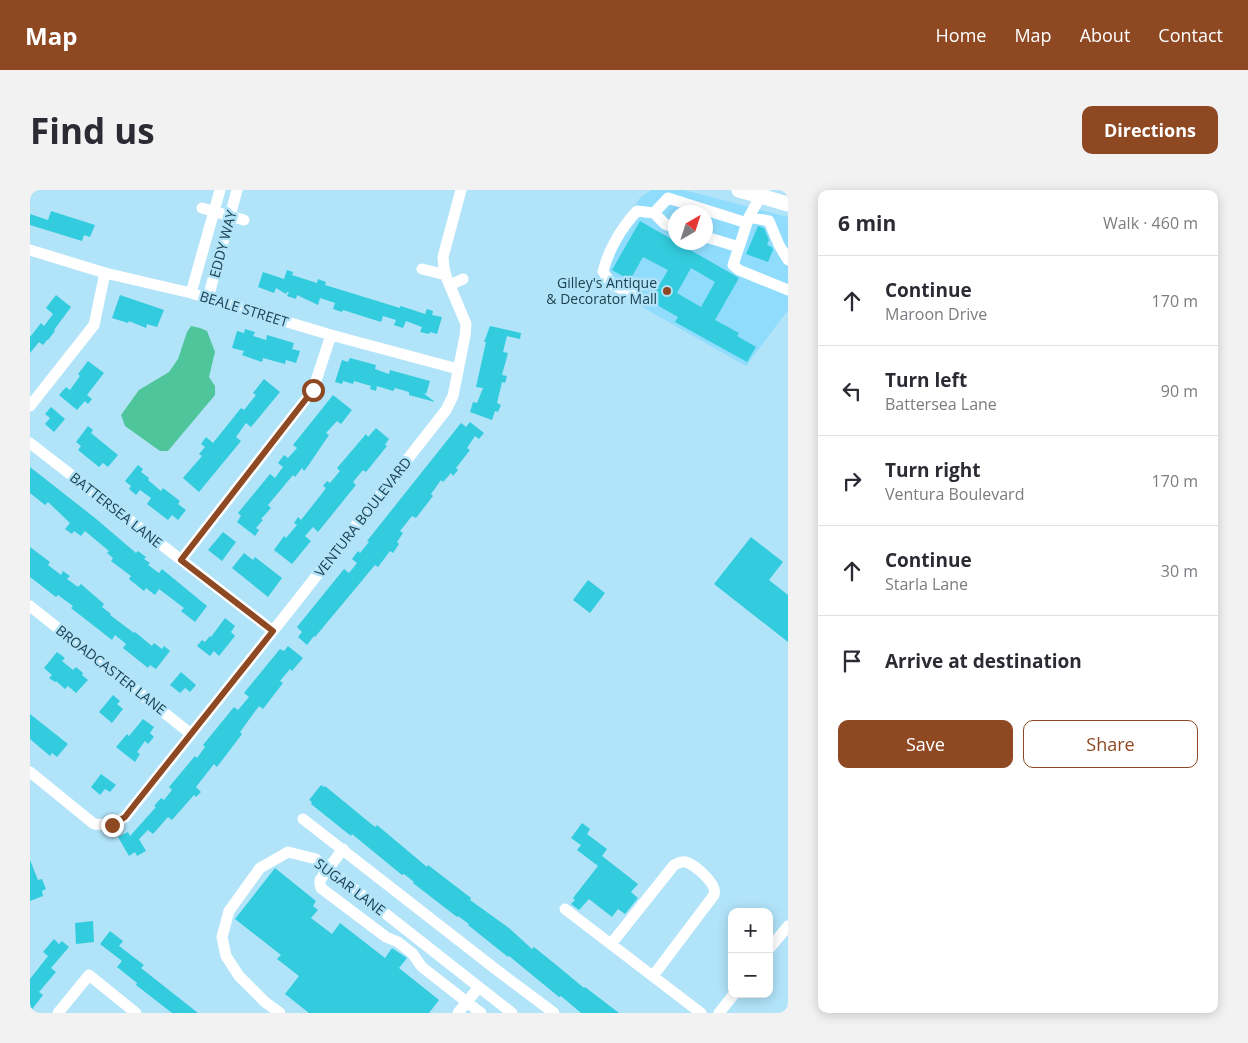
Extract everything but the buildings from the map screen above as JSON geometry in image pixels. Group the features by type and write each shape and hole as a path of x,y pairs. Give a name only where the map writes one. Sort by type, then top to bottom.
{"main road":[{"path":"739,190 763,193 788,204"}],"street":[{"name":"EDDY WAY","path":"191,293 220,190"},
{"name":"EDDY WAY","path":"208,298 237,190"},
{"name":"VENTURA BOULEVARD","path":"30,772 94,824 112,825 125,817 446,410 453,396 466,324 448,280 443,256 461,190"},
{"path":"763,193 748,220 733,265 739,270 788,290"},
{"path":"654,213 668,198 748,220 769,221 779,245 788,260"},
{"path":"202,208 244,220"},
{"path":"639,298 612,284 603,272 606,259 630,219 637,211 654,213 668,225"},
{"path":"713,238 739,247"},
{"name":"BEALE STREET","path":"30,250 105,273 191,293 458,369"},
{"path":"422,269 448,280 463,279"},
{"path":"30,406 94,325 105,273"},
{"path":"181,560 313,390 331,334"},
{"name":"BATTERSEA LANE","path":"30,443 273,631"},
{"name":"BROADCASTER LANE","path":"30,606 191,734"},
{"path":"303,819 554,1013"},
{"path":"343,849 320,880 322,888 386,937 398,942 412,953 422,967 481,1013"},
{"name":"SUGAR LANE","path":"280,1013 265,1002 239,976 226,956 222,937 229,911 260,868 288,852 316,859 512,1013"},
{"path":"611,944 674,865 686,862 709,879 716,891 714,895 653,976"},
{"path":"565,909 701,1013"},
{"path":"773,944 788,926"},
{"path":"58,1013 88,976 136,1013"},
{"path":"458,1013 479,987"},
{"path":"719,1013 731,998"}],"shaded area":[{"path":"651,190 684,190 788,217 788,310 746,366 607,287 597,275 612,239 640,198"},
{"path":"191,326 207,331 215,352 209,377 215,386 215,395 168,451 160,451 125,426 121,415 139,390 169,372 178,359 187,332"}],"place":[{"name":"Gilley's Antique & Decorator Mall","path":"667,291"}],"route":[{"path":"112,825 125,817 273,631 181,560 313,390"}]}
